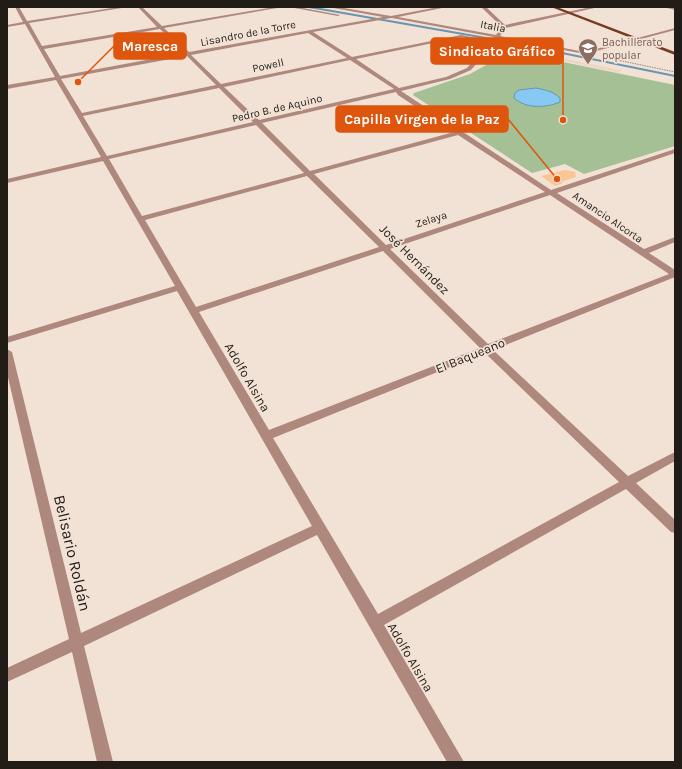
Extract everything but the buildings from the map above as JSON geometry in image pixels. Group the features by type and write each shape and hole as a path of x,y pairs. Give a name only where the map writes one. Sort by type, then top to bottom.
{"main road":[{"path":"553,7 675,54"}],"street":[{"name":"Adolfo Alsina","path":"17,7 456,762"},
{"path":"7,26 126,7"},
{"name":"José Hernández","path":"140,7 486,348 675,528"},
{"path":"40,48 281,7"},
{"path":"291,7 342,15"},
{"name":"Italia","path":"330,7 495,39 585,53"},
{"path":"389,19 446,7"},
{"path":"483,7 504,27 597,7"},
{"path":"668,7 675,9"},
{"name":"Italia","path":"357,18 375,20 389,19"},
{"name":"Lisandro de la Torre","path":"7,88 375,20"},
{"name":"Pedro B. de Aquino","path":"7,181 258,124 436,81 469,69 483,56 504,27"},
{"path":"585,53 675,29"},
{"name":"Amancio Alcorta","path":"309,32 398,90 400,94 458,133 558,196 675,274"},
{"name":"Italia","path":"446,34 495,39"},
{"name":"Powell","path":"79,115 461,36"},
{"path":"139,219 171,212 458,133"},
{"name":"Zelaya","path":"194,311 550,192 673,153"},
{"path":"642,253 675,239"},
{"name":"El Baqueano","path":"266,436 675,274"},
{"path":"7,340 180,287"},
{"name":"Belisario Roldán","path":"7,352 105,762"},
{"path":"375,623 675,456"},
{"path":"7,675 320,528"}],"path":[{"path":"585,53 675,72"}],"shaded area":[{"name":"Bachillerato popular","path":"557,57 621,70 619,73 554,59"}],"green space":[{"path":"499,49 675,85 675,146 584,174 565,164 532,173 413,95 414,93 470,74 486,65"}],"water":[{"path":"536,88 555,94 560,98 560,102 542,106 530,106 519,102 514,98 515,93 519,90"}],"waterway":[{"path":"309,7 503,41 675,76"}],"place":[{"name":"Bachillerato popular","path":"588,65"},
{"name":"Maresca","path":"78,82"},
{"name":"Sindicato Gráfico","path":"563,120"},
{"name":"Capilla Virgen de la Paz","path":"557,179"}]}
